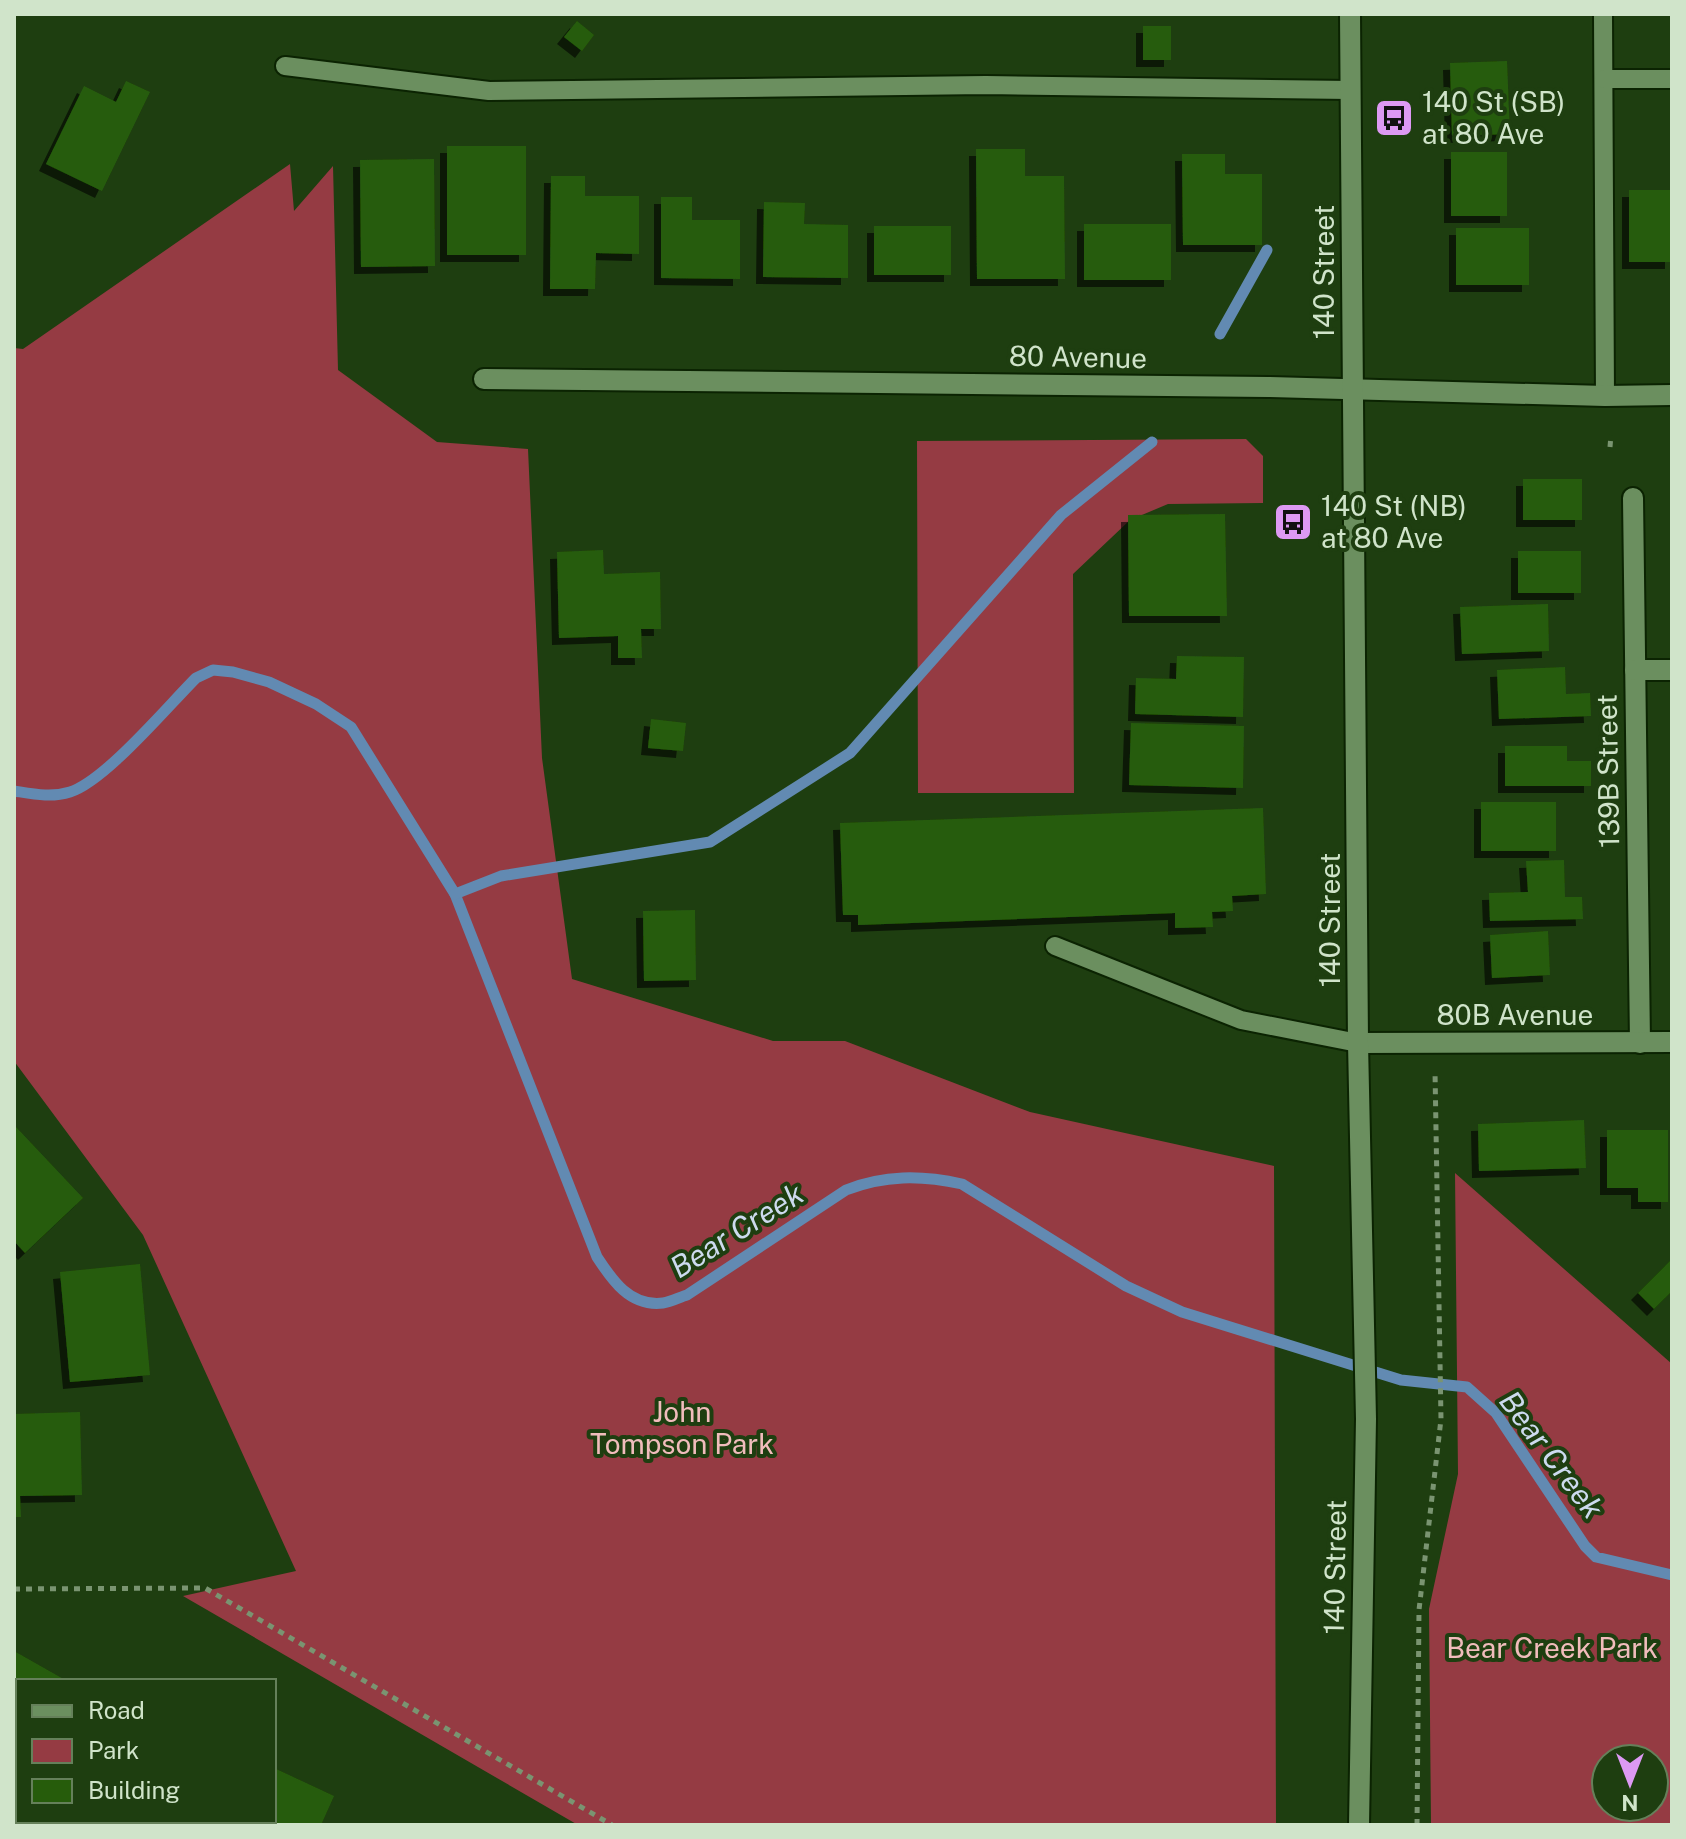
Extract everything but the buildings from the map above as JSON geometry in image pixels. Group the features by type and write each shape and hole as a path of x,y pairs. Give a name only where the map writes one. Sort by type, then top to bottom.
{"street":[{"name":"140 Street","path":"1350,14 1358,1043 1366,1419 1359,1825"},
{"name":"80 Avenue","path":"484,379 1672,395"},
{"name":"139B Street","path":"1633,498 1640,1043"},
{"path":"1635,670 1672,670"},
{"name":"80B Avenue","path":"1358,1043 1672,1042"}],"lane":[{"path":"1603,14 1605,396"},
{"path":"285,66 489,91 986,85 1350,90"},
{"path":"1604,79 1672,79"},
{"path":"1055,946 1241,1020 1358,1043"}],"path":[{"path":"1610,447 1611,435"},
{"path":"1417,1825 1419,1610 1441,1419 1435,1092"},
{"path":"14,1589 205,1588 612,1825"}],"green space":[{"name":"John Tompson Park","path":"290,164 294,211 333,166 338,370 437,442 528,449 542,758 572,979 773,1041 845,1041 1030,1112 1274,1166 1276,1825 578,1825 183,1596 296,1571 143,1235 14,1061 14,348 23,349"},
{"path":"1246,439 1263,456 1263,503 1168,504 1130,520 1073,574 1074,793 918,793 917,441"},
{"name":"Bear Creek Park","path":"1455,1173 1672,1364 1672,1825 1431,1825 1429,1609 1458,1474"}],"waterway":[{"path":"1220,334 1267,250"},
{"path":"455,894 501,876 710,842 850,753 1061,515 1152,442"},
{"name":"Bear Creek","path":"14,791 56,795 84,785 118,759 196,678 213,670 269,682 316,704 351,727 455,894 597,1257 616,1283 632,1296 641,1301 663,1303 687,1295 846,1190 860,1185 903,1178 962,1184 1126,1286 1182,1312 1401,1380 1467,1387 1496,1413 1585,1546 1596,1557 1672,1575"}],"place":[{"name":"140 St (SB) at 80 Ave","path":"1394,118"},
{"name":"140 St (NB) at 80 Ave","path":"1293,522"}]}
